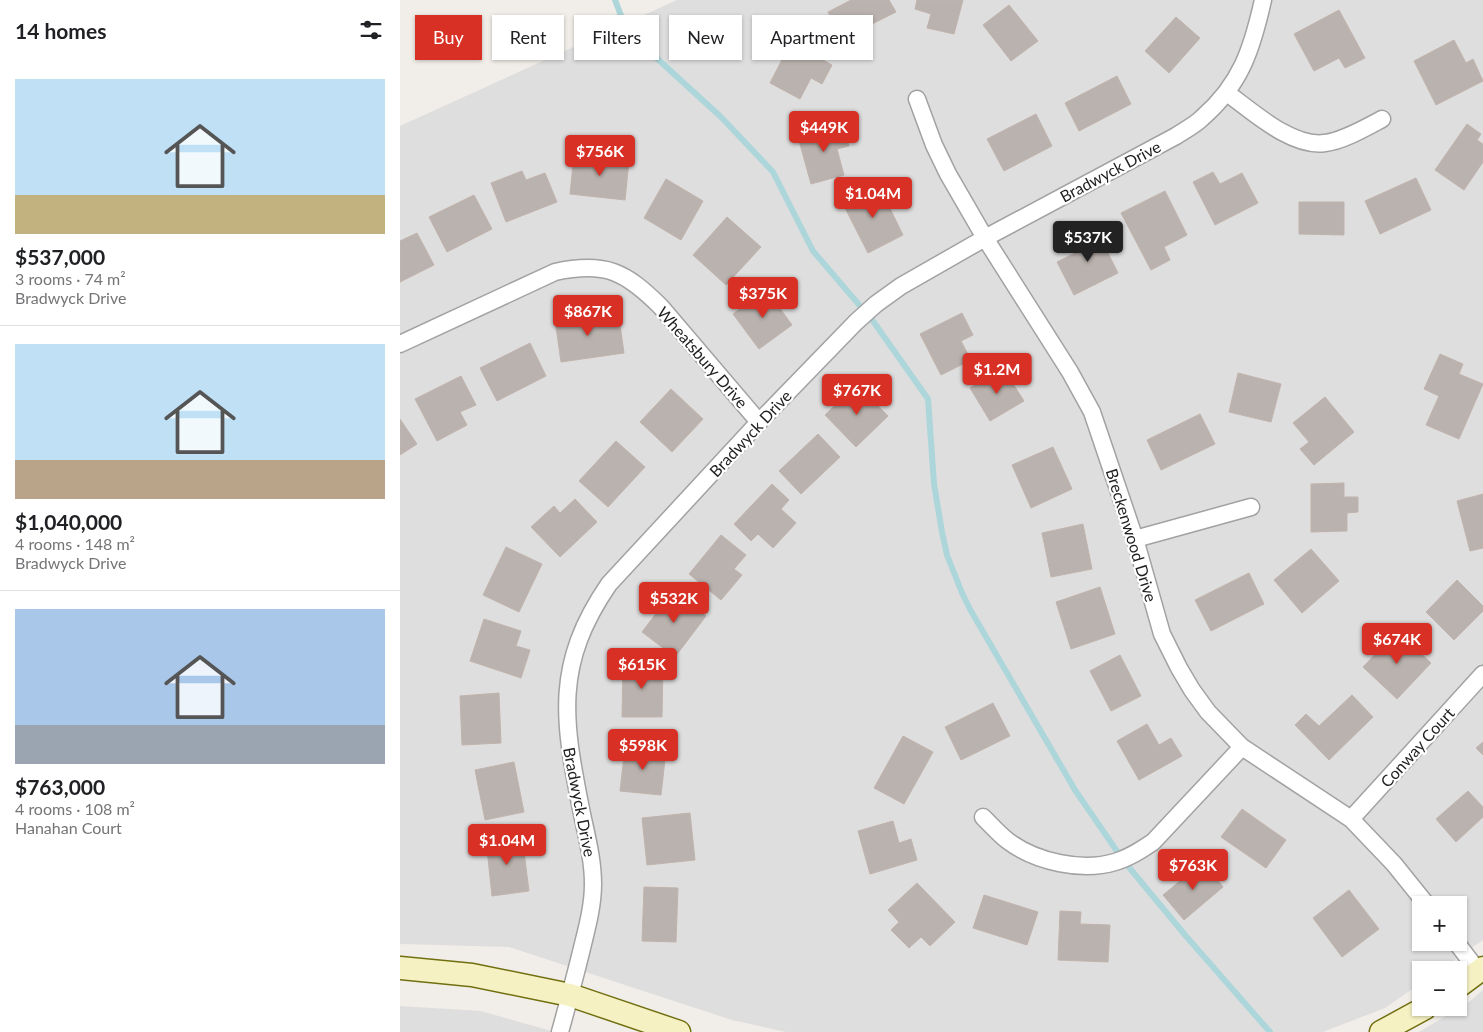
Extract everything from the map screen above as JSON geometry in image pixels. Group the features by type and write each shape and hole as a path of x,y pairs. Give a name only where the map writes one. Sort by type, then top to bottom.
{"street":[{"name":"Bradwyck Drive","path":"560,1032 589,917 593,884 592,862 570,753 567,729 567,686 577,643 596,603 609,584 759,422 856,322 876,304 901,286 985,238 1176,136 1201,119 1227,93 1245,63 1257,28 1263,0"},
{"path":"1227,93 1278,130 1293,138 1308,142 1326,144 1382,119"},
{"name":"Breckenwood Drive","path":"917,99 934,146 948,174 985,238 1070,372 1092,412 1135,539 1162,634 1192,690 1208,712 1242,747 1351,819 1394,864 1419,896"},
{"name":"Wheatsbury Drive","path":"400,344 555,272 577,267 613,272 632,281 646,292 759,422"},
{"path":"1135,539 1251,507"},
{"name":"Conway Court","path":"1351,819 1483,674"},
{"path":"983,817 1009,842 1038,857 1081,866 1096,866 1116,862 1135,854 1153,842 1242,747"},
{"path":"1464,951 1481,969 1467,980"},
{"path":"400,968 472,974 570,996 679,1032"},
{"path":"1382,1032 1412,1015"}],"shaded area":[{"path":"677,0 1483,0 1483,940 1453,961 1412,961 1412,989 1385,1008 1323,1032 786,1032 732,1020 509,947 400,944 400,126 545,60 564,60 564,51 574,47 574,60 659,60 659,15 644,15"},
{"path":"1483,990 1483,1032 1419,1032 1446,1016 1467,1016 1467,1003"},
{"path":"400,1006 481,1011 555,1032 400,1032"}],"building":[{"path":"851,0 889,0 896,12 873,24 873,15 830,15 828,12"},
{"path":"917,0 963,0 954,34 927,28 931,14 915,9"},
{"path":"1009,5 1038,41 1011,61 983,25"},
{"path":"1339,10 1365,58 1345,68 1339,58 1314,71 1294,34"},
{"path":"1176,17 1200,38 1169,73 1145,51"},
{"path":"1454,40 1466,63 1473,59 1483,81 1436,105 1414,61"},
{"path":"782,60 823,60 832,65 822,84 811,78 800,99 770,83"},
{"path":"1117,76 1131,104 1079,131 1065,103"},
{"path":"1036,114 1052,146 1004,171 987,139"},
{"path":"1467,124 1481,134 1477,140 1483,144 1483,162 1464,190 1435,170"},
{"path":"843,125 849,146 837,149 844,175 811,184 798,137"},
{"path":"574,155 629,161 625,200 570,194"},
{"path":"522,171 526,180 545,173 557,202 506,222 491,183"},
{"path":"1213,172 1220,184 1242,173 1258,203 1215,225 1193,182"},
{"path":"1416,178 1431,210 1380,234 1365,201"},
{"path":"666,179 703,201 681,240 644,218"},
{"path":"879,186 903,235 868,253 843,204"},
{"path":"1165,191 1187,235 1164,247 1170,260 1151,270 1121,213"},
{"path":"474,195 492,229 447,252 429,217"},
{"path":"1299,202 1344,202 1344,235 1299,234"},
{"path":"727,217 761,247 726,285 693,255"},
{"path":"1095,227 1118,273 1074,295 1057,262 1079,251 1073,238"},
{"path":"417,233 434,265 400,282 400,241"},
{"path":"766,289 792,325 759,349 733,314"},
{"path":"610,312 612,327 620,325 624,353 561,362 555,320"},
{"path":"962,313 973,335 961,341 971,360 941,375 920,334"},
{"path":"530,343 546,376 497,401 480,368"},
{"path":"1440,354 1463,364 1459,374 1483,384 1459,439 1426,425 1439,396 1424,389"},
{"path":"1003,368 1024,401 990,421 970,388"},
{"path":"1238,373 1281,384 1271,422 1229,412"},
{"path":"461,376 476,405 460,412 467,425 437,441 415,399"},
{"path":"857,384 888,416 856,447 825,415"},
{"path":"671,389 703,419 672,452 640,422"},
{"path":"1325,397 1354,432 1314,465 1300,449 1309,442 1293,423"},
{"path":"1200,414 1215,444 1161,470 1147,440"},
{"path":"400,419 417,444 400,455"},
{"path":"818,434 840,457 801,494 779,471"},
{"path":"616,441 645,467 608,507 579,481"},
{"path":"1053,447 1072,489 1031,508 1012,465"},
{"path":"1344,483 1344,497 1358,497 1358,512 1347,513 1347,531 1311,532 1311,484"},
{"path":"772,484 789,500 781,509 796,523 773,548 758,534 751,541 734,524"},
{"path":"1483,494 1483,548 1470,551 1457,501"},
{"path":"575,499 597,522 560,557 531,527 554,506 560,513"},
{"path":"1083,524 1092,569 1051,577 1042,533"},
{"path":"721,535 746,555 734,569 742,575 721,600 689,574"},
{"path":"506,547 542,564 519,612 483,595"},
{"path":"1311,549 1339,581 1302,613 1274,580"},
{"path":"1249,573 1264,604 1211,631 1195,600"},
{"path":"1457,580 1483,606 1483,611 1454,640 1426,612"},
{"path":"1100,587 1115,634 1071,649 1056,602"},
{"path":"673,591 706,616 675,657 642,632"},
{"path":"484,619 521,631 516,646 530,650 521,678 470,661"},
{"path":"1397,631 1431,663 1397,699 1363,667"},
{"path":"1120,655 1141,696 1111,711 1090,671"},
{"path":"623,663 663,664 662,717 622,717"},
{"path":"499,693 501,743 462,745 460,696"},
{"path":"1352,695 1373,717 1329,760 1295,725 1306,714 1319,726"},
{"path":"993,703 1010,736 961,760 945,727"},
{"path":"1147,724 1159,745 1171,738 1182,756 1139,780 1117,741"},
{"path":"903,736 933,752 904,804 874,788"},
{"path":"1483,742 1483,755 1476,748"},
{"path":"625,747 666,751 661,795 620,791"},
{"path":"514,762 524,812 485,820 475,770"},
{"path":"1468,791 1483,807 1483,817 1456,842 1436,819"},
{"path":"1242,809 1286,840 1266,868 1221,837"},
{"path":"690,813 695,860 647,865 642,818"},
{"path":"893,821 899,843 911,839 917,860 870,874 858,831"},
{"path":"522,836 529,891 492,896 486,840"},
{"path":"1203,862 1223,887 1184,920 1163,895"},
{"path":"917,883 955,922 930,946 921,937 909,948 891,930 899,922 888,910"},
{"path":"644,887 678,888 676,942 642,941"},
{"path":"1349,890 1379,929 1342,957 1313,918"},
{"path":"984,895 1038,912 1027,945 973,928"},
{"path":"1060,911 1081,912 1080,924 1110,925 1108,962 1058,960"}],"waterway":[{"path":"615,0 627,31 721,117 773,172 813,251 873,321 928,399 934,484 942,532 947,555 971,611 1075,790 1123,860 1185,935 1270,1032"}]}
